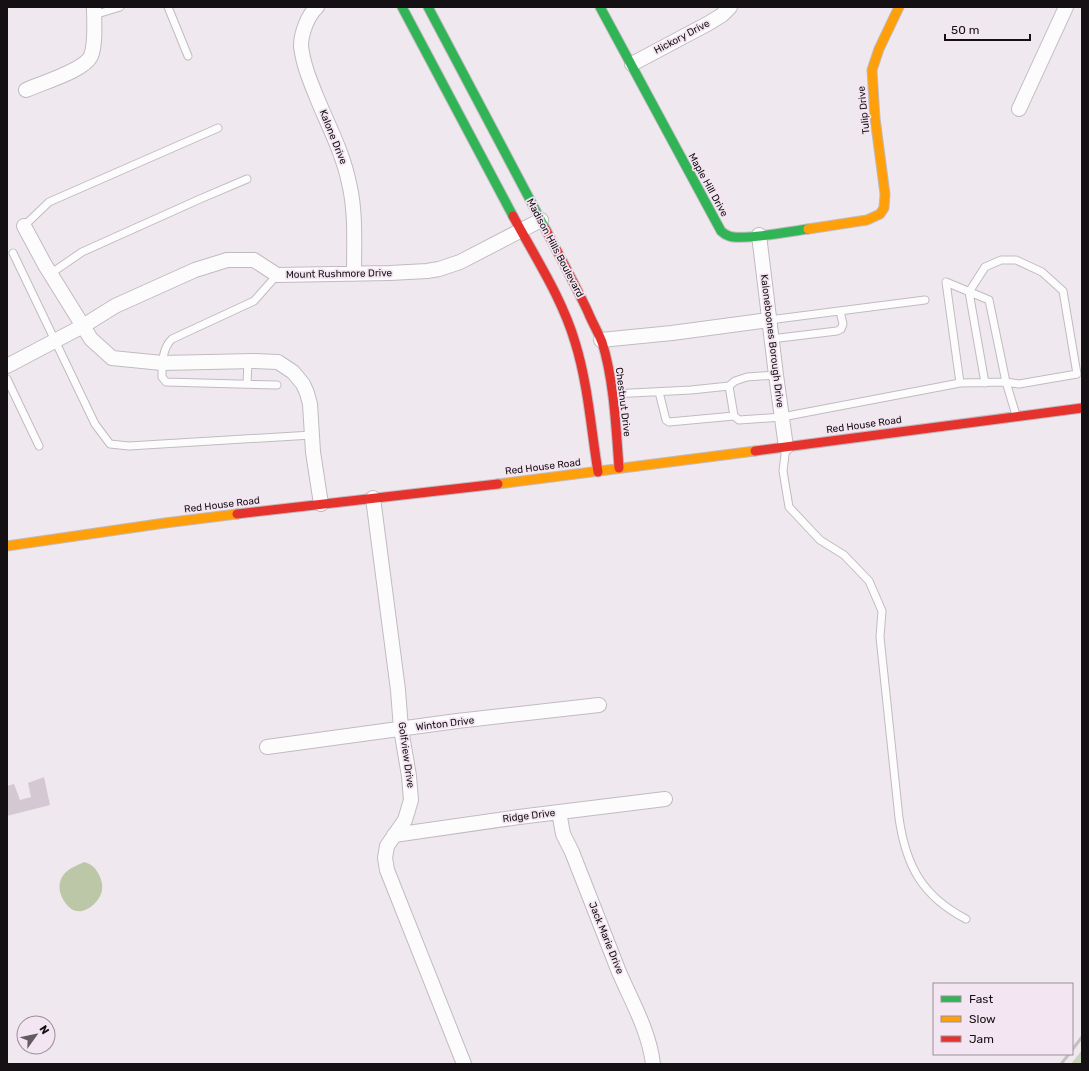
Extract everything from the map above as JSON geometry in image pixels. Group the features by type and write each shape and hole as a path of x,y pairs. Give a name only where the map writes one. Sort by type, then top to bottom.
{"street":[{"name":"Kalone Drive","path":"317,7 308,20 303,32 302,49 305,67 350,183 352,199 354,274"},
{"name":"Madison Hills Boulevard","path":"402,7 531,225 586,305 601,340"},
{"name":"Madison Hills Boulevard","path":"428,7 531,225 557,298 576,342 582,370 598,472"},
{"name":"Maple Hill Drive","path":"600,7 632,64 700,194 722,230 729,236 737,237 759,235 848,224 875,218 880,215"},
{"name":"Hickory Drive","path":"632,64 709,23 722,15 730,7"},
{"name":"Tulip Drive","path":"880,215 883,211 885,203 885,194 875,118 872,70 879,49 899,7"},
{"path":"1019,109 1066,7"},
{"path":"26,90 71,72 88,61 91,56 93,46 94,11"},
{"name":"Mount Rushmore Drive","path":"7,366 83,326 115,306 194,270 227,260 254,260 277,275 414,272 439,269 460,262 531,225"},
{"path":"24,226 50,274 91,339 112,358 162,363 248,361 278,362 293,372 303,384 307,393 311,415 313,452 321,504"},
{"name":"Kaloneboones Borough Drive","path":"759,235 771,339 786,447"},
{"path":"601,340 672,333 769,320"},
{"name":"Chestnut Drive","path":"601,340 606,353 612,394 619,468"},
{"name":"Red House Road","path":"7,546 165,523 598,472 619,468 1082,408"},
{"name":"Golfview Drive","path":"373,498 411,800 405,820 387,846 385,858 387,870 464,1064"},
{"name":"Winton Drive","path":"267,747 599,705"},
{"name":"Ridge Drive","path":"394,835 665,798"},
{"name":"Jack Marie Drive","path":"559,812 566,843 572,852 619,973 643,1027 653,1064"}],"lane":[{"path":"94,11 120,7"},
{"path":"168,7 188,56"},
{"path":"24,226 48,202 218,128"},
{"path":"50,274 82,252 247,179"},
{"path":"13,253 95,424 110,444 129,446 312,435"},
{"path":"728,386 734,416 739,420 782,417 960,383 1006,382 1019,384 1077,374 1063,291 1042,272 1016,260 1001,260 985,267 969,292 985,382"},
{"path":"277,275 254,300 172,339 167,344 162,363 162,378 166,382 277,385"},
{"path":"960,383 946,282 989,300 1006,382 1017,417"},
{"path":"769,320 925,300"},
{"path":"771,339 837,331 841,329 842,324 840,311"},
{"path":"247,384 248,361"},
{"path":"612,394 659,392 728,386 735,380 747,377 776,375"},
{"path":"7,379 39,446"},
{"path":"659,392 666,420 669,422 734,416"},
{"path":"786,447 783,472 789,507 820,540 844,556 869,581 882,611 880,638 899,818 903,842 910,865 934,898 953,912 966,919"}],"shaded area":[{"path":"84,862 92,866 97,871 102,881 102,890 98,900 90,908 75,911 70,908 61,896 60,882 67,871"},
{"path":"1082,1050 1082,1064 1071,1064"}],"building":[{"path":"44,777 50,805 7,816 7,786 14,784 20,800 31,797 28,783"}],"railway":[{"path":"1073,1049 1082,1037"},
{"path":"1061,1064 1068,1055"}],"traffic: fast":[{"path":"402,7 513,216"},
{"path":"428,7 546,230"},
{"path":"600,7 721,231 729,236 745,237 808,229"}],"traffic: slow":[{"path":"808,229 867,220 880,214 884,208 885,194 875,118 872,70 879,49 899,7"},
{"path":"498,484 755,451"},
{"path":"7,546 237,514"}],"traffic: jam":[{"path":"513,216 539,262 570,326 583,374 598,472"},
{"path":"546,230 578,291 602,342 612,388 619,468"},
{"path":"755,451 1082,408"},
{"path":"237,514 498,484"}]}
